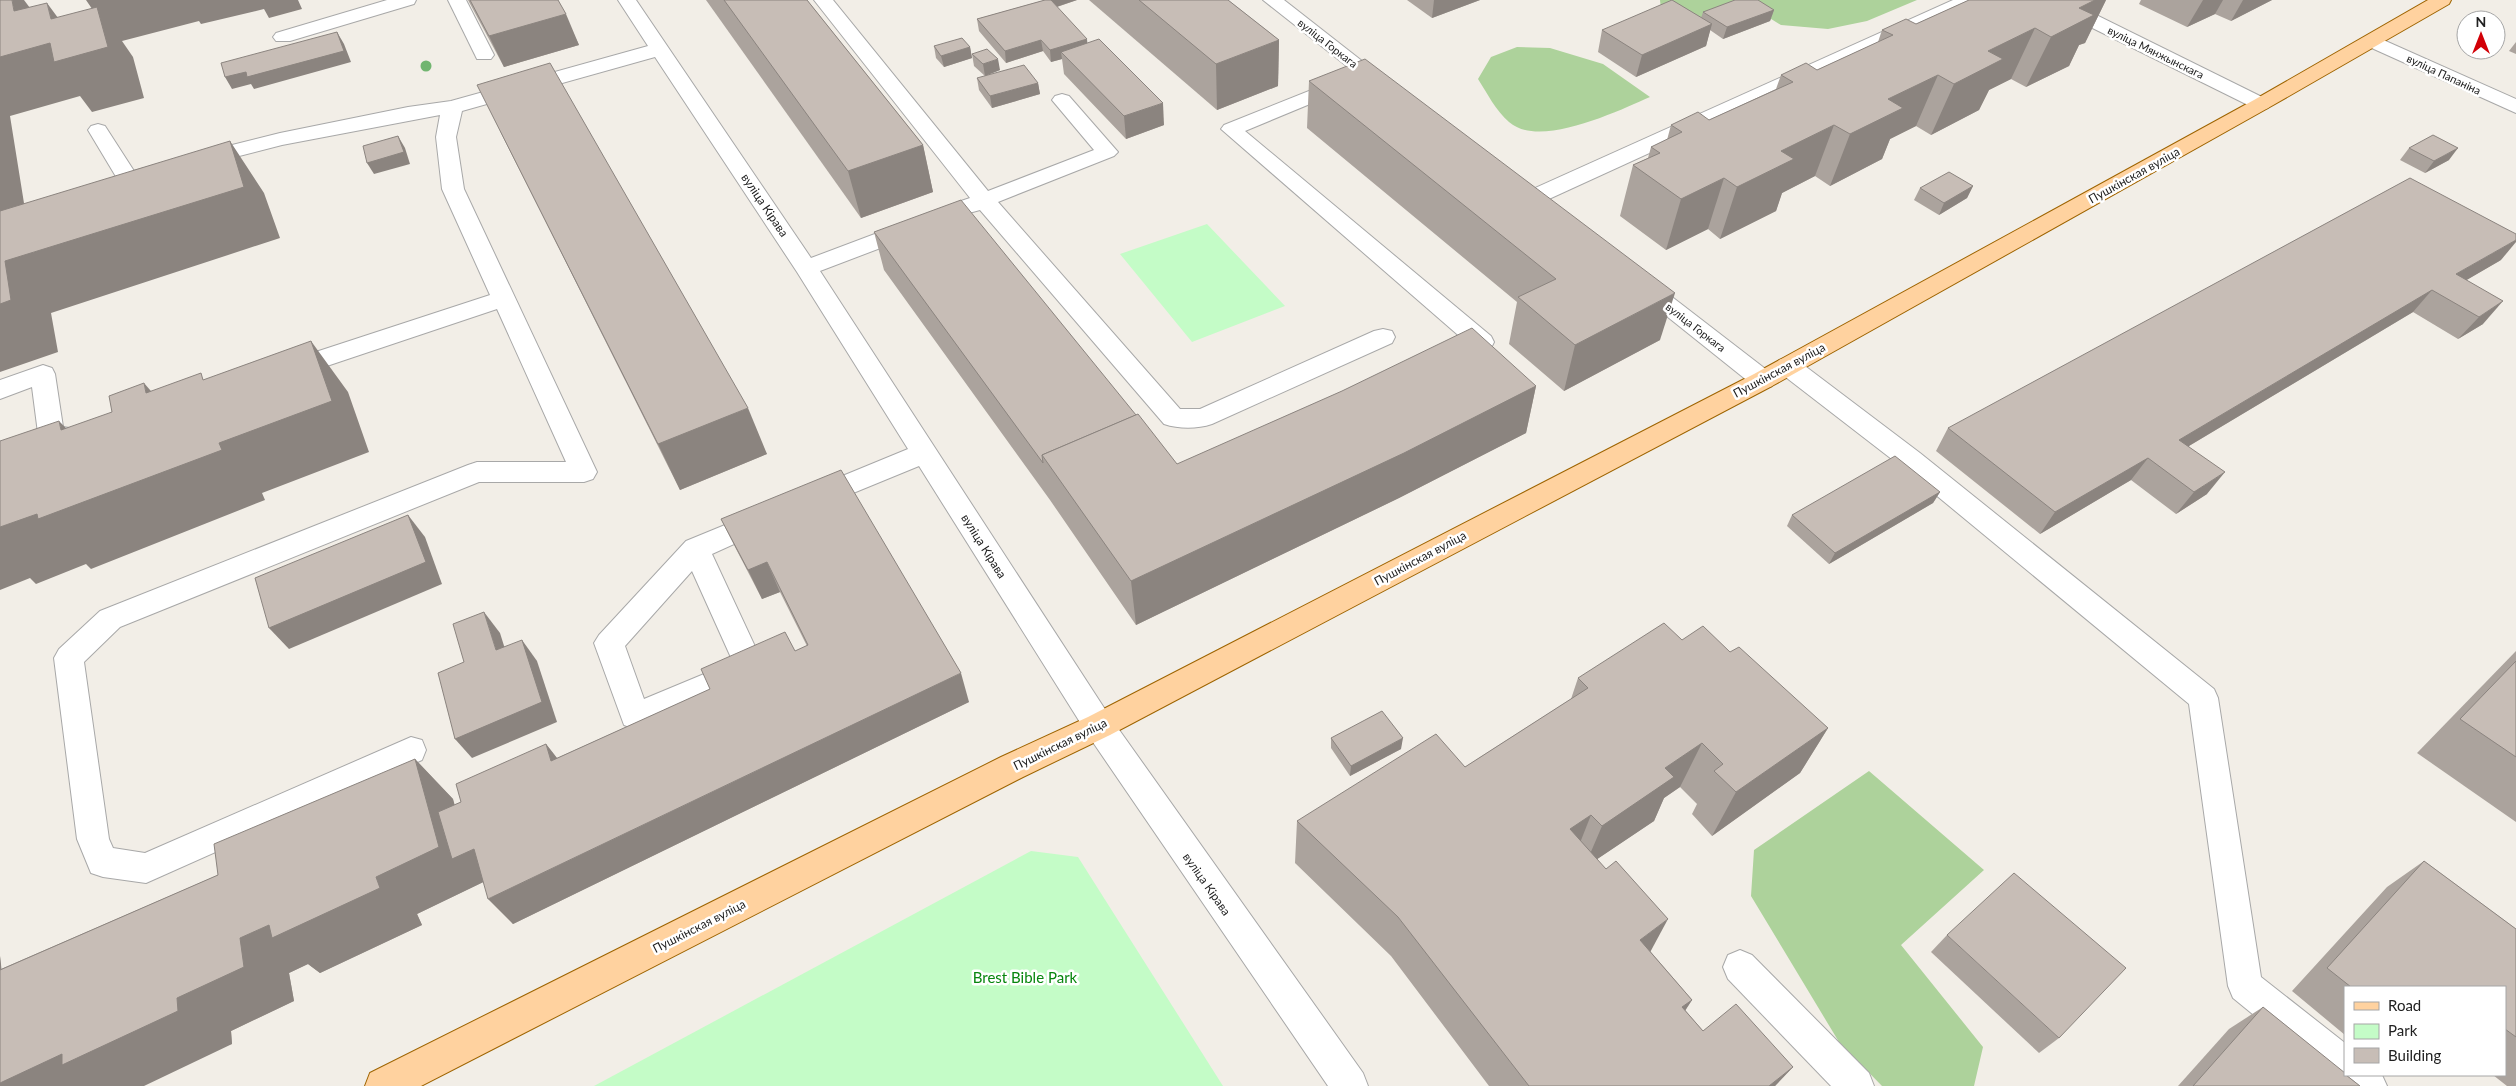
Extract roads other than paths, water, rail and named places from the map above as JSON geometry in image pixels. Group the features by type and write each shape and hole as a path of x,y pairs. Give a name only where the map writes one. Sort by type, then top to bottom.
{"main road":[{"name":"Пушкінская вуліца","path":"383,1086 1012,767 1098,726 1775,373 2261,104 2442,0"}],"street":[{"path":"283,37 407,0"},
{"path":"456,0 484,55"},
{"name":"вуліца Кірава","path":"627,0 806,268 1098,726 1350,1086"},
{"path":"823,0 984,200 1173,418 1203,418 1383,337"},
{"name":"вуліца Горкага","path":"1272,0 1398,98"},
{"path":"1530,199 1968,0"},
{"name":"вуліца Мянжынскага","path":"2051,0 2261,104"},
{"name":"вуліца Папаніна","path":"2372,41 2516,107"},
{"path":"98,130 129,180 280,138 408,113 452,107 660,49"},
{"path":"1367,73 1231,129 1482,342"},
{"path":"806,268 1107,152 1062,100"},
{"path":"411,750 146,868 103,862 93,839 69,658 110,619 477,472 584,472 502,299 453,189 446,136 452,107"},
{"name":"вуліца Горкага","path":"1624,271 1775,373 1911,460 2203,698 2245,986 2344,1065"},
{"path":"271,376 373,340 502,299"},
{"path":"0,390 43,374 51,433 72,439 96,434"},
{"path":"696,548 750,668 635,716 609,643 696,548 924,452"},
{"path":"1740,967 1856,1086"},
{"path":"2356,1076 2369,1086"}],"park label":[{"name":"Brest Bible Park","path":"1025,977"}]}
